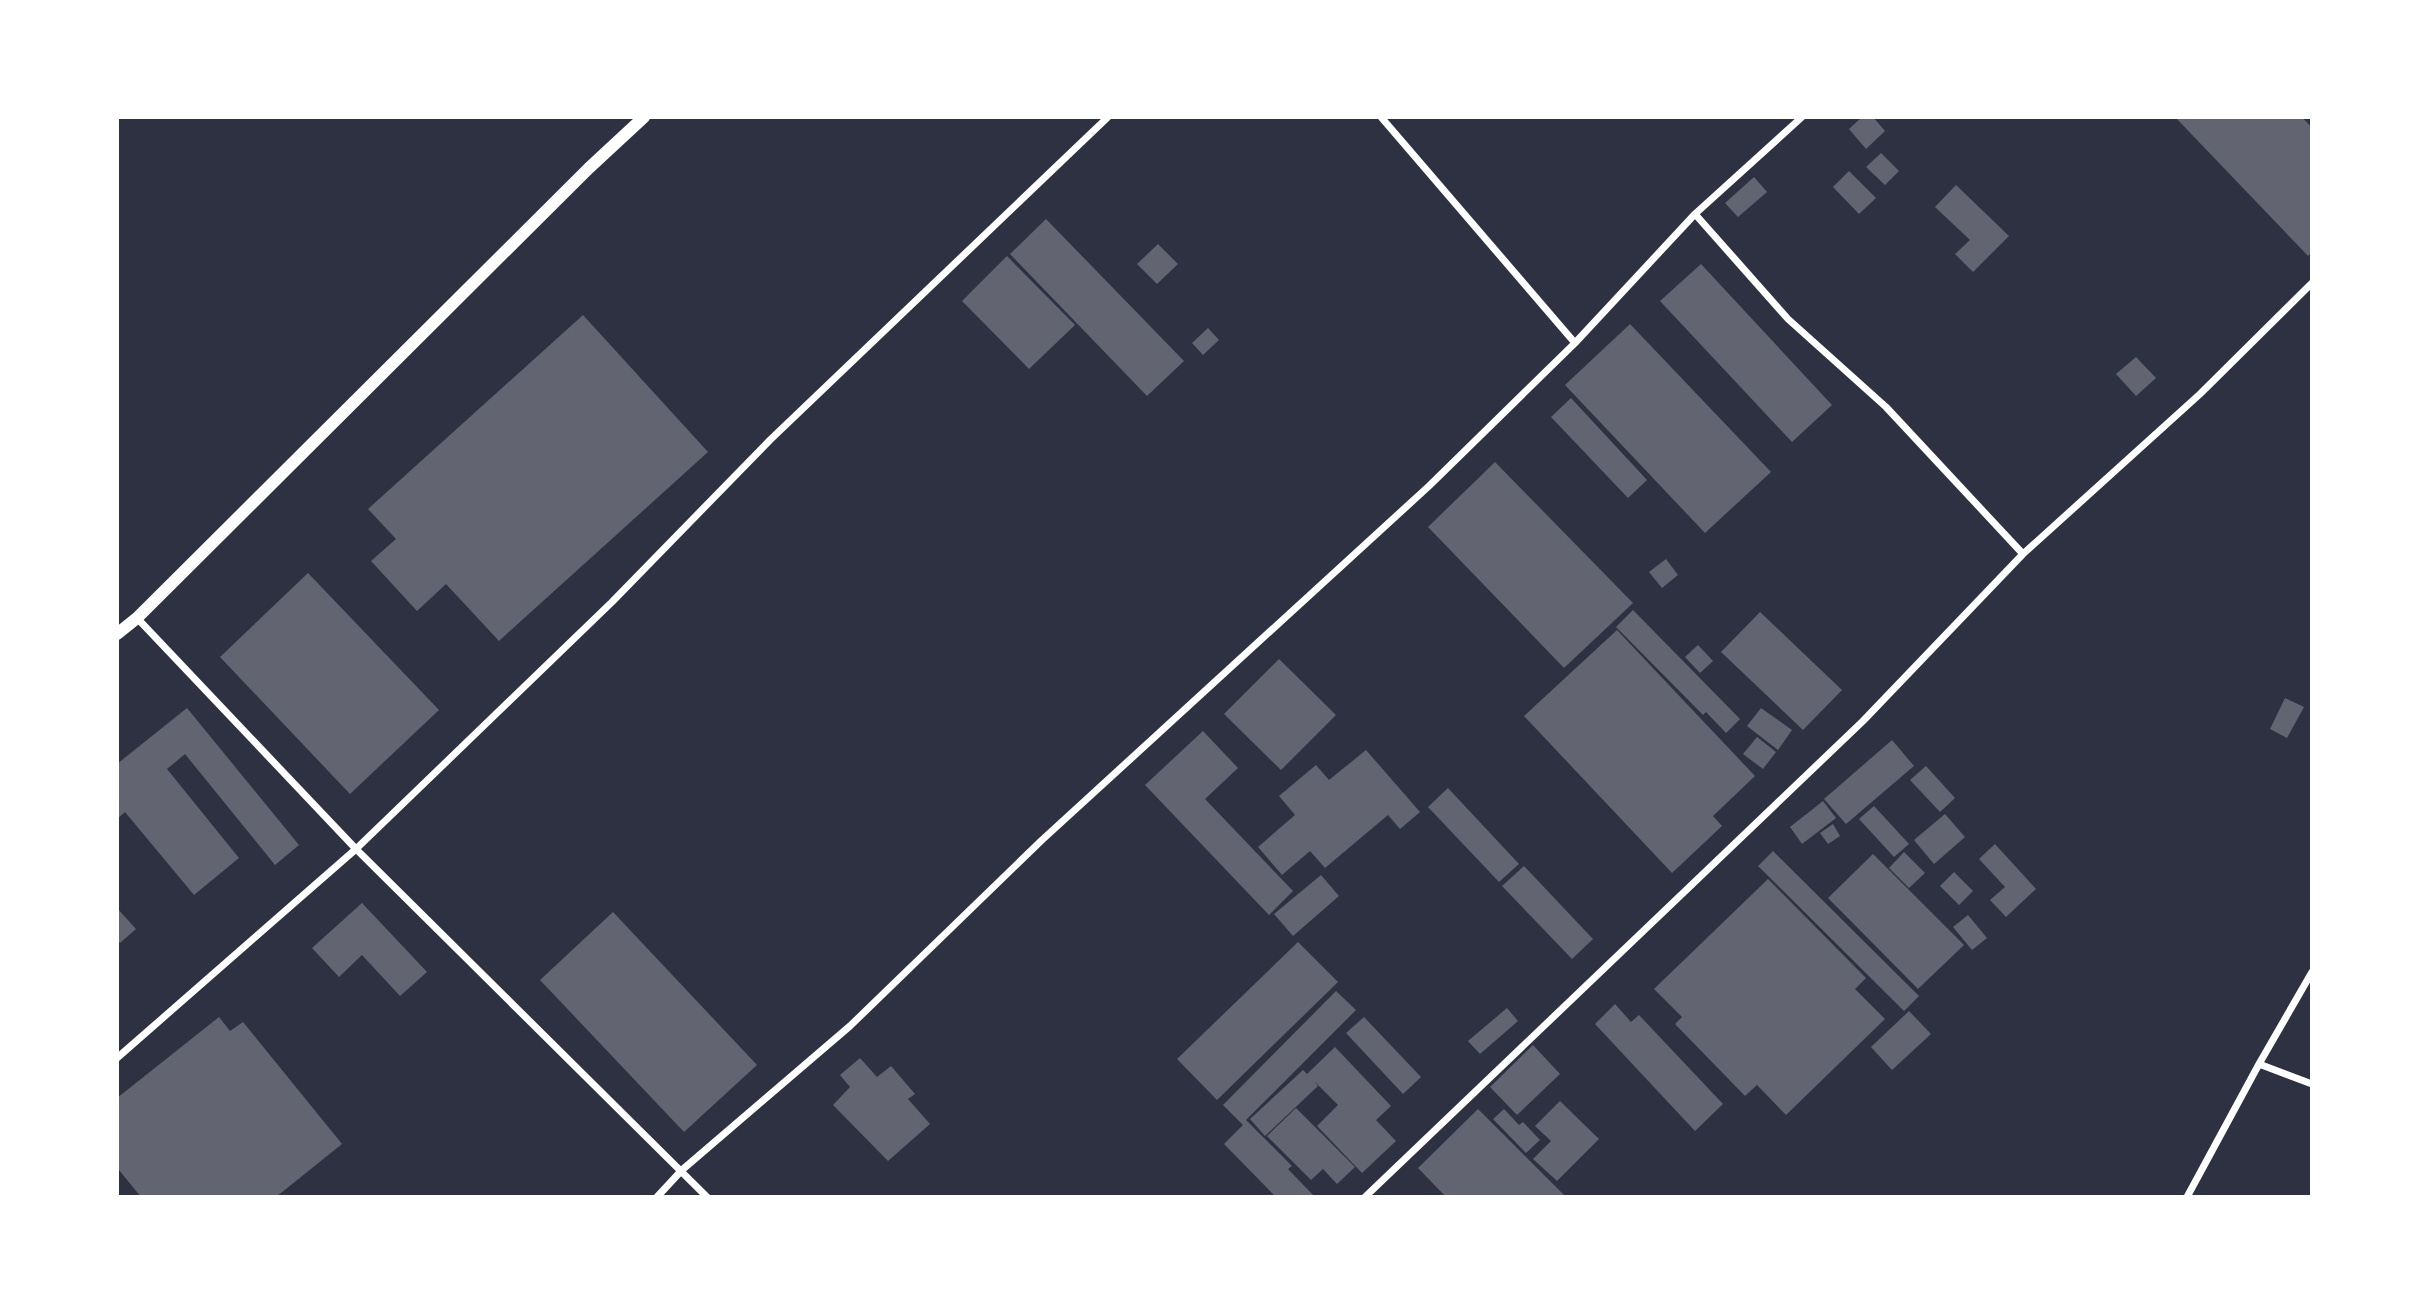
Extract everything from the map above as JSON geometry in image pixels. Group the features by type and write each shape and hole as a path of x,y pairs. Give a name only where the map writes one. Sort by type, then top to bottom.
{"street":[{"path":"117,634 137,618 589,168 644,117"},
{"path":"117,1058 356,849 612,602 770,440 1108,117"},
{"path":"1381,117 1575,342"},
{"path":"657,1197 682,1171 850,1026 1042,840 1429,486 1575,342 1695,214 1802,117"},
{"path":"1695,214 1788,319 1886,407 2023,554"},
{"path":"1365,1197 1863,721 2023,554 2200,394 2312,283"},
{"path":"137,618 356,849 707,1197"},
{"path":"2187,1197 2312,972"},
{"path":"2259,1064 2312,1084"}],"building":[{"path":"1862,117 1873,117 1885,131 1866,149 1849,129"},
{"path":"2175,117 2302,117 2312,128 2312,252 2308,256"},
{"path":"1881,153 1899,171 1885,185 1866,167"},
{"path":"1849,171 1876,198 1859,214 1833,187"},
{"path":"1754,177 1767,192 1738,217 1725,203"},
{"path":"1956,185 2009,236 1973,272 1955,254 1970,240 1935,207"},
{"path":"1046,219 1184,361 1147,396 1010,254"},
{"path":"1158,244 1178,264 1157,284 1137,264"},
{"path":"1007,256 1075,325 1029,369 962,301"},
{"path":"1701,264 1832,405 1792,442 1660,301"},
{"path":"583,315 708,452 499,641 446,584 417,611 371,561 396,539 368,509"},
{"path":"1630,324 1771,472 1705,533 1565,385"},
{"path":"1208,328 1219,340 1203,355 1192,343"},
{"path":"2136,357 2156,378 2136,396 2116,374"},
{"path":"1571,398 1647,480 1628,498 1551,417"},
{"path":"1495,462 1633,603 1564,668 1428,527"},
{"path":"1666,559 1678,575 1662,588 1649,572"},
{"path":"308,573 439,710 350,794 220,657"},
{"path":"1633,610 1740,719 1726,733 1706,712 1703,715 1616,627"},
{"path":"1760,612 1842,690 1803,730 1721,652"},
{"path":"1617,630 1755,776 1713,816 1722,826 1672,873 1524,716"},
{"path":"1698,645 1713,661 1700,673 1685,657"},
{"path":"1279,659 1336,715 1281,770 1224,714"},
{"path":"2285,698 2304,707 2287,738 2270,729"},
{"path":"187,708 299,845 275,865 185,754 167,769 239,858 194,895 125,812 117,819 117,764"},
{"path":"1761,708 1792,730 1778,750 1747,726"},
{"path":"1203,731 1238,768 1205,799 1293,891 1269,915 1145,785"},
{"path":"1757,737 1776,752 1763,769 1743,754"},
{"path":"1892,740 1914,766 1846,824 1824,799"},
{"path":"1366,750 1420,812 1400,829 1388,815 1325,868 1310,851 1282,875 1258,847 1295,815 1279,796 1316,765 1329,780"},
{"path":"1926,766 1955,798 1940,812 1910,780"},
{"path":"1448,788 1519,864 1499,882 1428,807"},
{"path":"1823,801 1836,818 1802,844 1790,827"},
{"path":"1874,806 1909,844 1894,857 1859,819"},
{"path":"1945,814 1965,837 1934,864 1914,840"},
{"path":"1833,824 1840,836 1828,844 1820,833"},
{"path":"1995,844 2036,889 2006,917 1990,900 2005,887 1979,859"},
{"path":"1773,851 1919,996 1904,1011 1758,866"},
{"path":"1904,852 1925,873 1909,888 1889,868"},
{"path":"1873,854 1964,945 1918,989 1828,898"},
{"path":"1524,866 1593,939 1572,959 1502,886"},
{"path":"1954,872 1973,891 1959,905 1940,886"},
{"path":"1321,875 1339,896 1293,936 1274,914"},
{"path":"1768,879 1866,978 1855,989 1885,1019 1786,1115 1757,1085 1745,1096 1675,1024 1682,1017 1654,989"},
{"path":"362,903 427,972 400,996 362,955 339,977 312,948"},
{"path":"117,908 136,929 120,943 117,940"},
{"path":"613,912 757,1065 684,1132 540,980"},
{"path":"1968,915 1987,938 1972,950 1953,927"},
{"path":"1298,942 1338,982 1217,1100 1177,1059"},
{"path":"1336,991 1356,1010 1246,1120 1292,1166 1288,1169 1315,1197 1276,1197 1224,1144 1243,1125 1223,1105"},
{"path":"1615,1004 1631,1022 1639,1015 1723,1104 1695,1131 1595,1024"},
{"path":"1507,1008 1518,1021 1480,1054 1468,1041"},
{"path":"1909,1011 1931,1034 1892,1070 1871,1047"},
{"path":"219,1017 230,1031 243,1022 342,1144 276,1197 141,1197 119,1170 117,1171 117,1098"},
{"path":"1364,1017 1421,1077 1403,1094 1346,1033"},
{"path":"1533,1045 1560,1074 1517,1115 1490,1087"},
{"path":"1335,1047 1391,1106 1376,1120 1396,1141 1362,1173 1317,1126 1338,1105 1314,1081 1318,1086 1265,1136 1250,1119 1303,1070 1307,1074"},
{"path":"860,1058 877,1077 891,1066 915,1094 908,1099 930,1124 888,1161 833,1105 850,1087 840,1075"},
{"path":"1560,1101 1599,1139 1557,1181 1533,1159 1551,1141 1535,1126"},
{"path":"1296,1108 1355,1167 1337,1184 1323,1169 1311,1180 1267,1136"},
{"path":"1478,1109 1566,1197 1446,1197 1418,1168"},
{"path":"1504,1109 1519,1125 1523,1122 1540,1140 1526,1153 1493,1119"}]}
